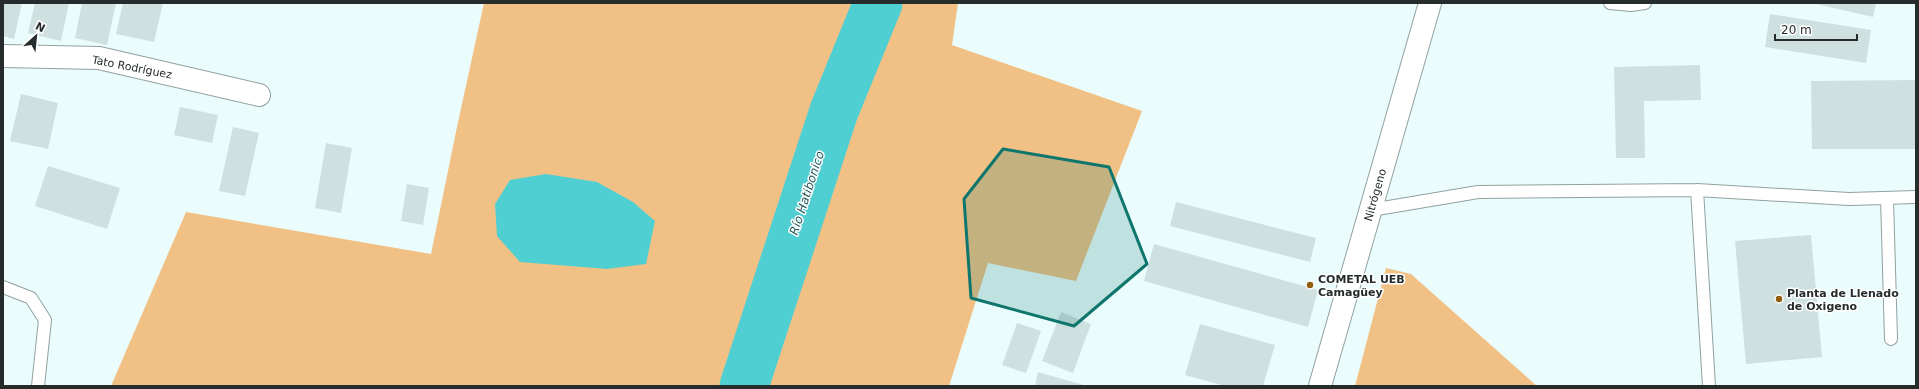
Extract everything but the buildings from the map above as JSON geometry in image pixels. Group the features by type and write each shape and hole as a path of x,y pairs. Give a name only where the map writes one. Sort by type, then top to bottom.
{"street":[{"name":"Nitrógeno","path":"1320,386 1430,3"},
{"name":"Tato Rodríguez","path":"3,56 99,58 259,95"}],"lane":[{"path":"1610,3 1645,3"},
{"path":"1371,210 1478,192 1697,190 1849,199 1916,197"},
{"path":"1697,190 1709,386"},
{"path":"1887,198 1891,339"},
{"path":"3,287 31,298 45,320 38,386"}],"highlighted area":[{"path":"1003,149 1109,167 1147,264 1074,326 971,298 964,199"}],"shaded area":[{"path":"484,3 958,3 952,45 1142,111 1076,281 988,263 949,386 111,386 186,212 431,254"},
{"path":"1386,268 1411,274 1537,386 1355,386"}],"water":[{"path":"546,174 597,182 633,202 655,221 646,264 607,269 520,262 497,236 495,204 510,180"}],"waterway":[{"name":"Río Hatibonico","path":"744,386 834,111 878,3"}],"place":[{"name":"COMETAL UEB Camagüey","path":"1310,285"},
{"name":"Planta de Llenado de Oxigeno","path":"1779,299"}]}
